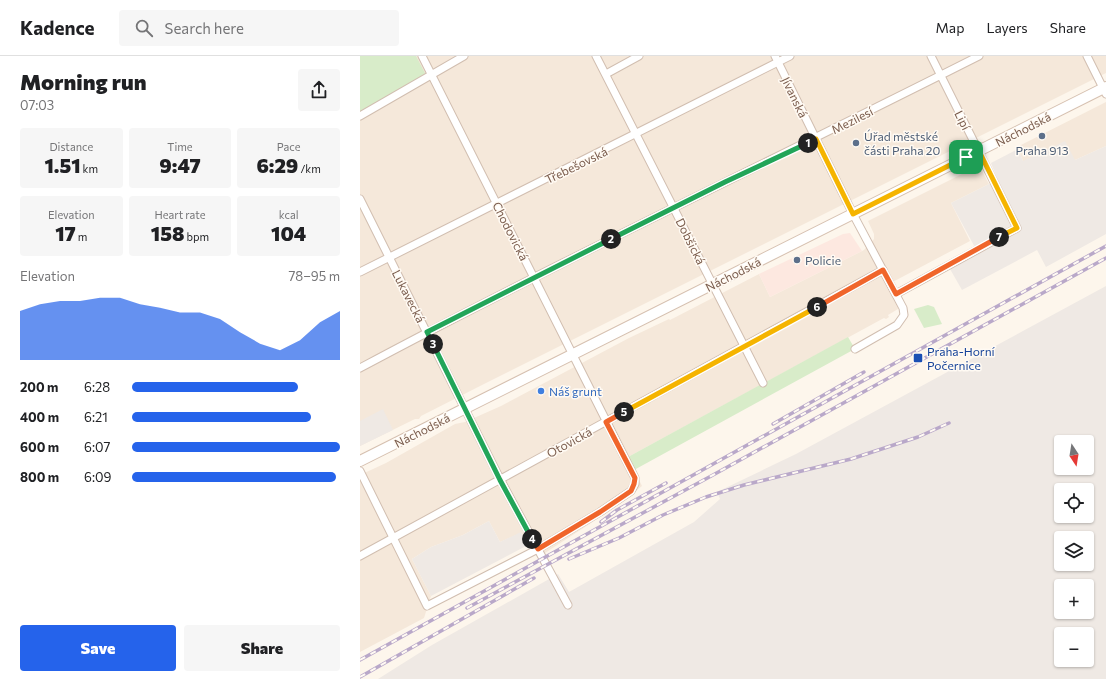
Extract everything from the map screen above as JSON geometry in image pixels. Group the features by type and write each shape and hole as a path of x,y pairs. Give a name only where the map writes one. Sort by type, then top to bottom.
{"main road":[{"name":"Náchodská","path":"360,461 979,151 1105,90"}],"street":[{"name":"Chodovická","path":"422,56 635,478 631,491 600,512 538,549"},
{"path":"360,116 464,56"},
{"name":"Dobšická","path":"596,56 763,383"},
{"path":"606,74 639,56"},
{"name":"Třebešovská","path":"360,272 636,134 776,59 790,56"},
{"name":"Lipí","path":"896,294 1017,228 931,56"},
{"name":"Mezilesí","path":"360,368 427,332 674,207 816,139 979,56"},
{"path":"1087,56 1105,90"},
{"name":"Jívanská","path":"776,59 853,214 903,308 904,315 897,325 855,349"},
{"name":"Lukavecká","path":"360,199 500,480 568,605"},
{"name":"Otovická","path":"360,556 883,270"},
{"path":"360,471 427,606 538,549"}],"shaded area":[{"path":"360,56 1106,56 1106,73 484,384 421,416 419,419 415,419 360,446"},
{"path":"1106,102 1106,146 1075,160 1023,161 1018,149 1021,145"},
{"path":"1065,141 1075,160 1106,146 1106,234 1046,267 1037,250 962,290 950,269 978,253 951,203 989,184 997,178 991,163 1018,149 1023,161"},
{"path":"976,167 980,167 989,184 951,203 970,241 887,285 898,305 898,309 888,315 889,317 886,319 884,318 628,457 642,486 630,496 607,509 608,512 545,553 528,545 521,533 500,542 489,521 463,535 431,547 412,559 431,596 424,618 360,652 360,475 386,463 455,424 465,422 501,406 629,338 669,319 670,320 759,274 770,297 864,250 874,239 874,234 868,221"},
{"path":"850,233 862,251 770,297 759,274 843,234"},
{"path":"1106,286 1106,679 378,679 432,645 558,574 569,592 694,522 720,499 717,492 796,454"},
{"path":"383,409 393,430 360,446 360,421"},
{"path":"489,521 500,542 521,532 528,545 431,596 412,559 431,547 463,535"}],"green space":[{"path":"360,56 416,56 426,75 360,113"},
{"path":"928,305 934,307 942,324 924,328 914,309"},
{"path":"848,337 855,349 634,470 628,457"}],"railway":[{"path":"360,660 1106,246"},
{"path":"467,608 713,475 1106,258"},
{"path":"773,424 864,372"},
{"path":"569,559 619,538 663,515 706,497 744,485 851,459 918,437 949,423"},
{"path":"601,522 617,510 666,483"},
{"path":"360,677 534,578"}],"place":[{"name":"Praha 913","path":"1042,136"},
{"name":"Úřad městské části Praha 20","path":"856,143"},
{"name":"Policie","path":"797,260"},
{"name":"Praha-Horní Počernice","path":"918,358"},
{"name":"Náš grunt","path":"541,391"}],"route":[{"path":"816,139 853,214 966,157 979,151 1017,228 896,294 883,270 606,422 635,478 631,491 600,512 538,549 500,480 427,332 674,207 816,139"}]}
